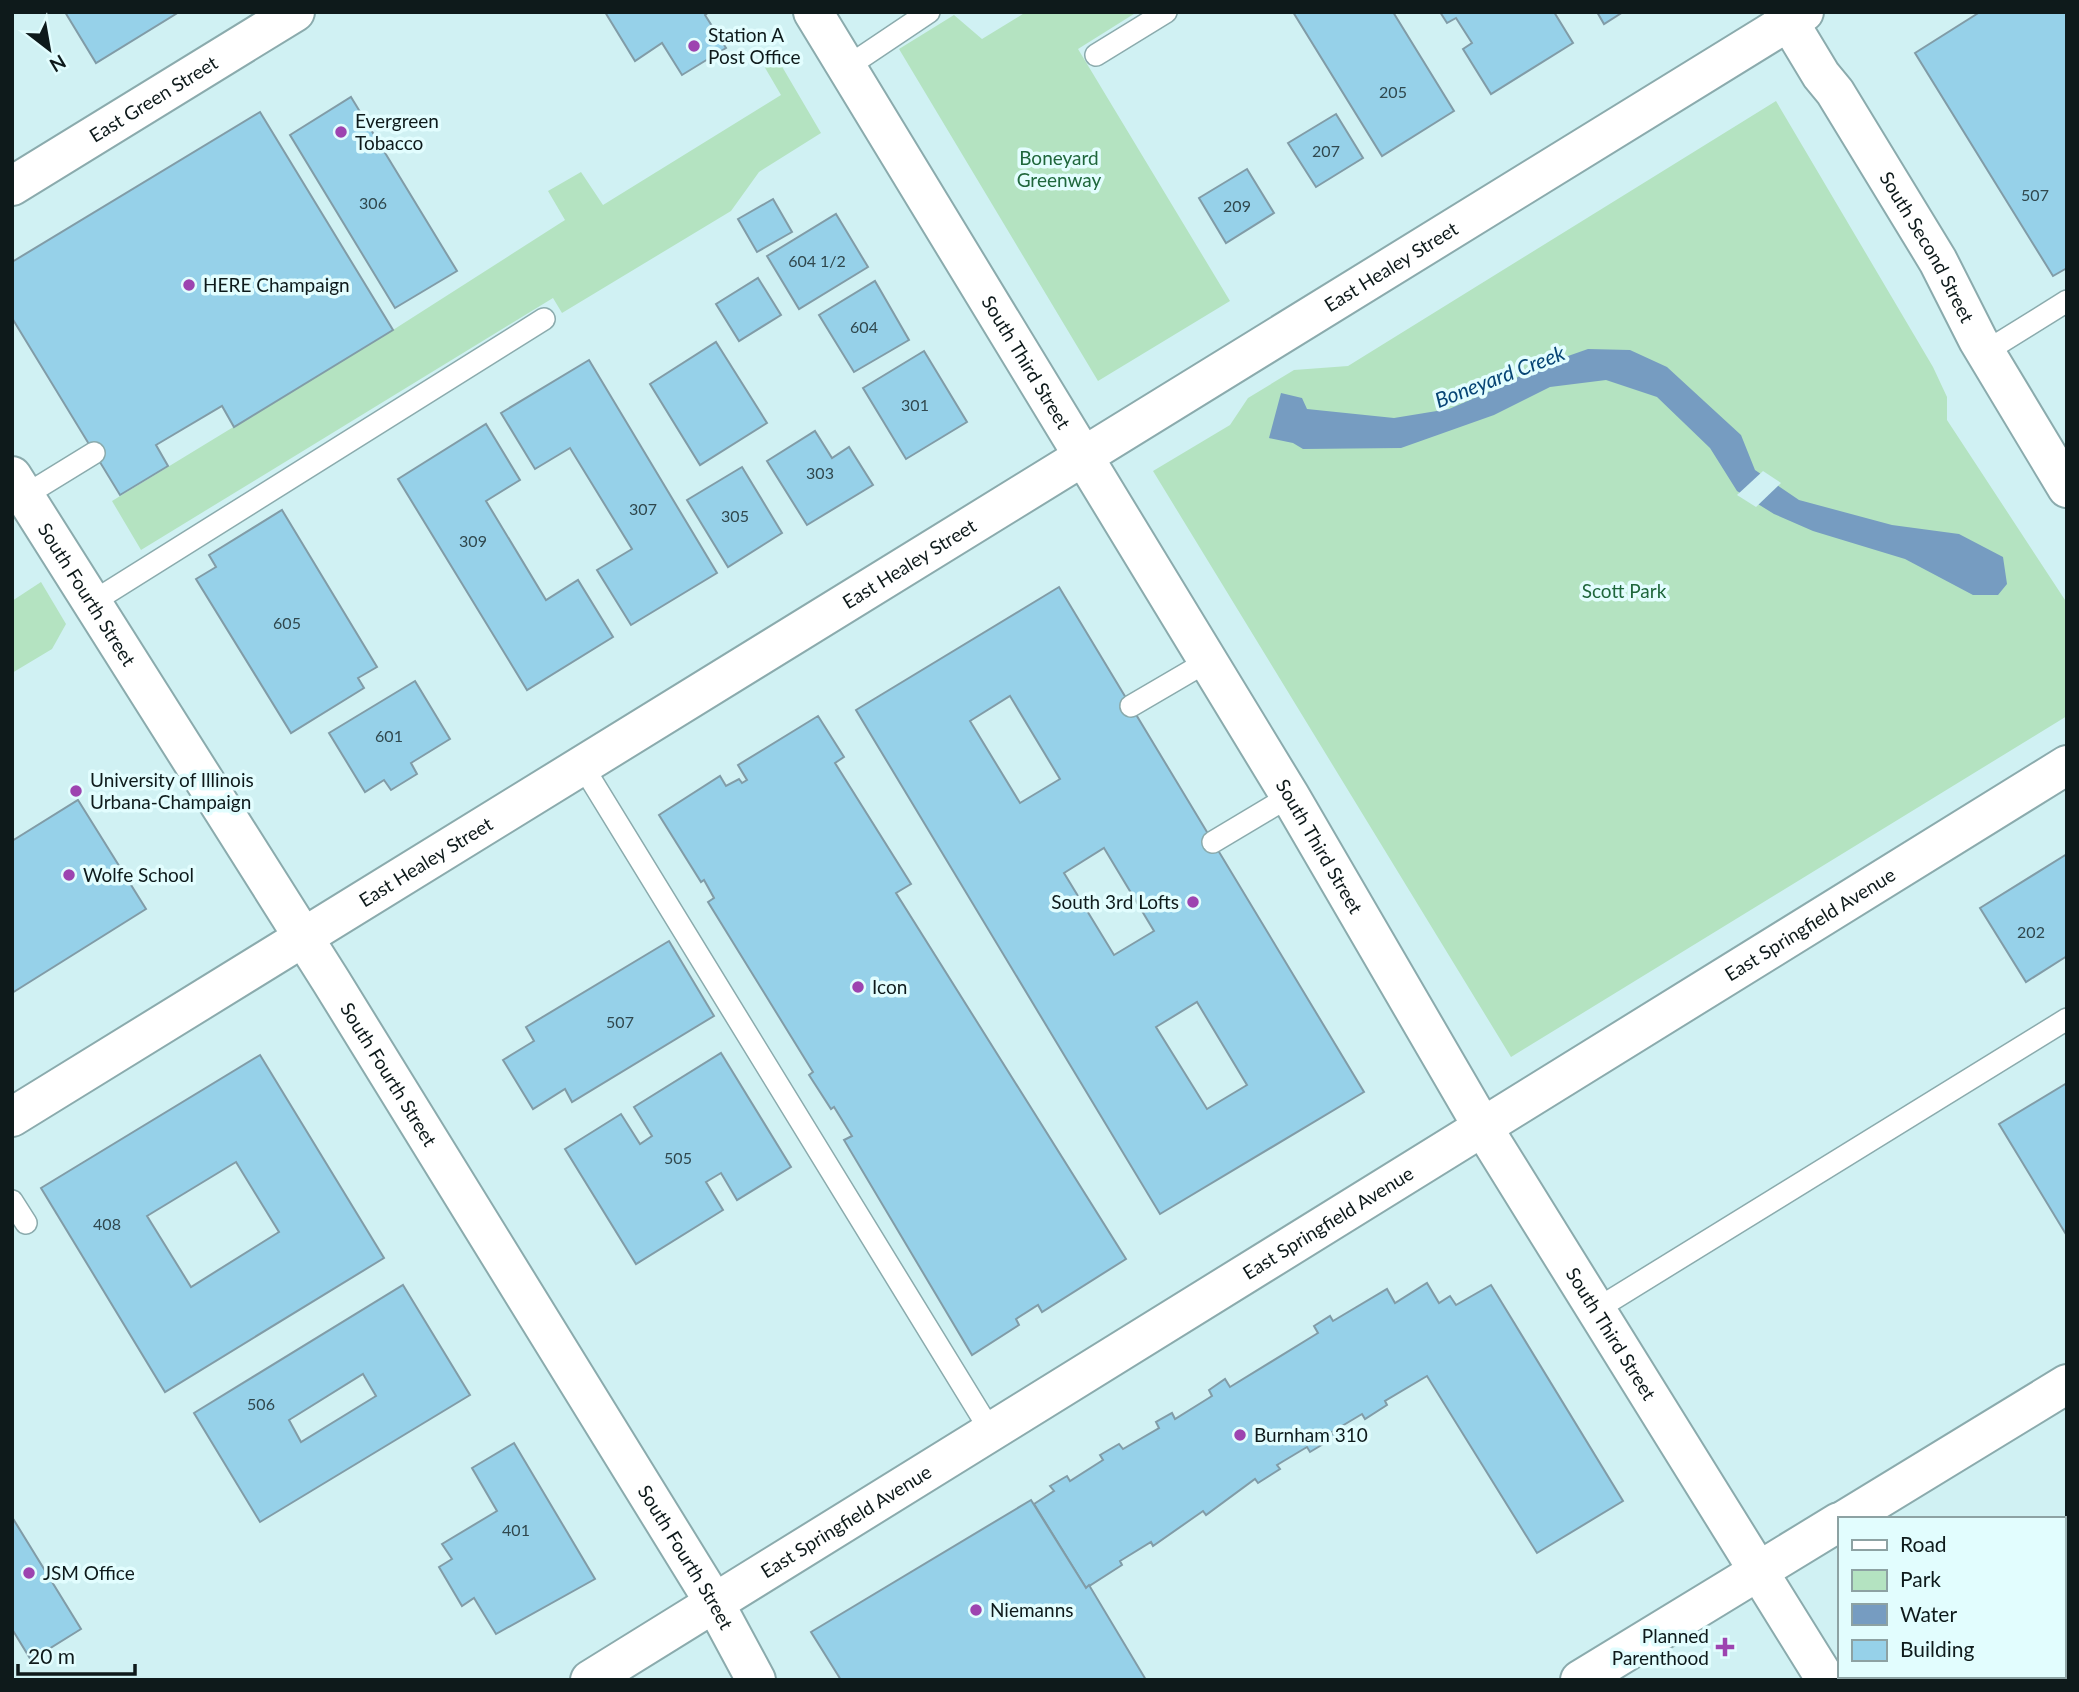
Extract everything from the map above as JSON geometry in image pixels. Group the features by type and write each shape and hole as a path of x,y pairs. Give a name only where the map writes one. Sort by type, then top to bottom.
{"street":[{"name":"East Green Street","path":"12,186 295,12"},
{"name":"South Third Street","path":"813,12 1290,796 1482,1126 1760,1569 1826,1680"},
{"name":"South Second Street","path":"1792,15 1821,75 1835,92 1938,261 1985,352 2067,488"},
{"name":"East Healey Street","path":"12,1116 1084,456 1792,15"},
{"name":"South Fourth Street","path":"18,486 303,936 714,1602 756,1680"},
{"name":"East Springfield Avenue","path":"590,1680 2067,765"},
{"path":"1849,1517 2067,1384"},
{"path":"1580,1680 1838,1523"}],"lane":[{"path":"847,68 929,12"},
{"path":"1096,55 1166,12"},
{"path":"1985,352 2067,301"},
{"path":"91,603 544,319"},
{"path":"18,486 94,453"},
{"path":"1131,706 1208,661"},
{"path":"582,765 692,962 990,1430"},
{"path":"1213,842 1290,796"},
{"path":"1597,1309 2067,1019"},
{"path":"12,1201 26,1223"}],"green space":[{"name":"Boneyard Greenway","path":"1026,12 1137,12 1078,49 1230,301 1098,381 899,49 954,15 982,39"},
{"path":"777,58 821,133 759,172 731,211 562,313 553,298 141,550 112,501 393,330 565,220 548,191 581,172 603,205 781,95 764,66"},
{"name":"Scott Park","path":"1776,101 1933,367 1947,397 1947,420 2067,603 2067,716 1511,1057 1153,471 1230,425 1248,398 1294,370 1348,366"},
{"path":"41,582 66,624 52,649 12,673 12,601"}],"water":[{"path":"1588,349 1630,350 1667,367 1741,435 1755,470 1799,500 1892,525 1959,534 2003,557 2007,584 1998,595 1973,595 1905,559 1813,531 1774,514 1737,491 1710,448 1657,397 1606,380 1550,387 1494,415 1401,448 1303,449 1293,443 1269,438 1281,393 1302,398 1307,409 1394,418 1449,409 1505,385 1531,369"}],"pier":[{"path":"1763,471 1781,483 1756,507 1737,495"}],"building":[{"path":"65,12 179,12 96,63"},
{"name":"Station A Post Office","path":"605,12 709,12 705,15 726,48 682,75 662,43 635,61"},
{"path":"1293,12 1393,12 1454,111 1382,156"},
{"path":"1440,12 1554,12 1573,43 1491,94 1463,49 1472,43 1456,18 1447,23"},
{"path":"1597,12 1623,12 1604,24"},
{"path":"1980,12 2067,12 2067,268 2053,276 1915,53"},
{"path":"351,97 457,271 395,308 290,135"},
{"name":"HERE Champaign","path":"260,112 393,330 234,427 222,406 156,445 168,466 120,495 12,318 12,262"},
{"path":"1336,114 1363,158 1316,187 1288,143"},
{"path":"1247,169 1274,213 1226,243 1199,198"},
{"path":"773,199 792,232 757,252 738,219"},
{"path":"836,214 868,267 799,309 767,256"},
{"path":"758,278 781,315 739,341 716,304"},
{"path":"875,281 909,340 854,372 819,315"},
{"path":"716,342 767,423 700,465 650,384"},
{"path":"924,351 967,422 906,459 863,388"},
{"path":"589,360 717,573 631,625 597,570 632,549 570,448 535,469 501,413"},
{"path":"486,424 520,480 486,501 546,600 578,580 613,637 527,690 398,479"},
{"path":"815,431 832,458 849,447 873,485 807,525 767,461"},
{"path":"742,467 782,533 728,567 687,500"},
{"path":"282,510 377,667 358,678 364,688 291,733 196,579 216,567 209,555"},
{"name":"South 3rd Lofts","path":"1059,587 1364,1092 1160,1214 856,710","holes":["1010,696 1060,779 1020,803 970,721","1104,848 1154,931 1114,955 1064,873","1197,1002 1247,1085 1207,1109 1156,1027"]},
{"path":"415,681 450,739 411,763 417,774 391,790 384,780 365,792 329,733"},
{"name":"Icon","path":"818,716 844,757 835,763 911,884 896,893 1126,1259 1042,1312 1038,1305 1016,1319 1019,1325 972,1355 844,1140 852,1136 809,1075 813,1072 708,902 714,898 704,880 701,882 659,815 720,776 726,786 739,779 742,783 747,780 738,765"},
{"name":"Wolfe School","path":"78,800 146,909 12,993 12,841"},
{"path":"2067,854 2067,956 2026,982 1980,908"},
{"path":"669,941 714,1016 572,1102 565,1089 533,1109 503,1060 534,1041 526,1027"},
{"path":"721,1053 791,1167 737,1200 721,1173 706,1182 723,1210 636,1264 565,1149 621,1114 640,1144 652,1136 634,1107"},
{"path":"260,1055 384,1258 165,1392 41,1188","holes":["236,1162 279,1232 191,1287 147,1216"]},
{"path":"2067,1083 2067,1236 1999,1124"},
{"name":"Burnham 310","path":"1427,1283 1439,1303 1450,1296 1456,1305 1491,1285 1623,1501 1537,1553 1427,1376 1385,1401 1387,1405 1365,1419 1362,1414 1332,1432 1335,1437 1310,1452 1307,1447 1277,1465 1280,1469 1258,1483 1255,1479 1206,1515 1203,1511 1153,1546 1151,1542 1120,1561 1122,1565 1086,1588 1034,1504 1054,1491 1050,1486 1067,1476 1070,1481 1103,1460 1100,1455 1119,1444 1123,1449 1159,1428 1156,1422 1172,1413 1175,1419 1212,1396 1209,1390 1225,1379 1230,1387 1318,1333 1314,1326 1330,1316 1333,1321 1387,1289 1395,1303"},
{"path":"403,1285 470,1395 260,1522 194,1413","holes":["363,1374 376,1396 301,1442 289,1420"]},
{"path":"514,1443 595,1579 496,1634 474,1598 462,1606 439,1567 452,1559 442,1544 497,1511 472,1468"},
{"name":"Niemanns","path":"1031,1500 1086,1588 1089,1585 1146,1680 841,1680 811,1632"},
{"name":"JSM Office","path":"12,1517 81,1629 31,1660 12,1629"}],"place":[{"name":"Station A Post Office","path":"694,46"},
{"name":"Evergreen Tobacco","path":"341,132"},
{"name":"HERE Champaign","path":"189,285"},
{"name":"University of Illinois Urbana-Champaign","path":"76,791"},
{"name":"Wolfe School","path":"69,875"},
{"name":"South 3rd Lofts","path":"1193,902"},
{"name":"Icon","path":"858,987"},
{"name":"Burnham 310","path":"1240,1435"},
{"name":"JSM Office","path":"29,1573"},
{"name":"Niemanns","path":"976,1610"},
{"name":"Planned Parenthood","path":"1725,1647"}],"water label":[{"name":"Boneyard Creek","path":"1500,377"}]}
